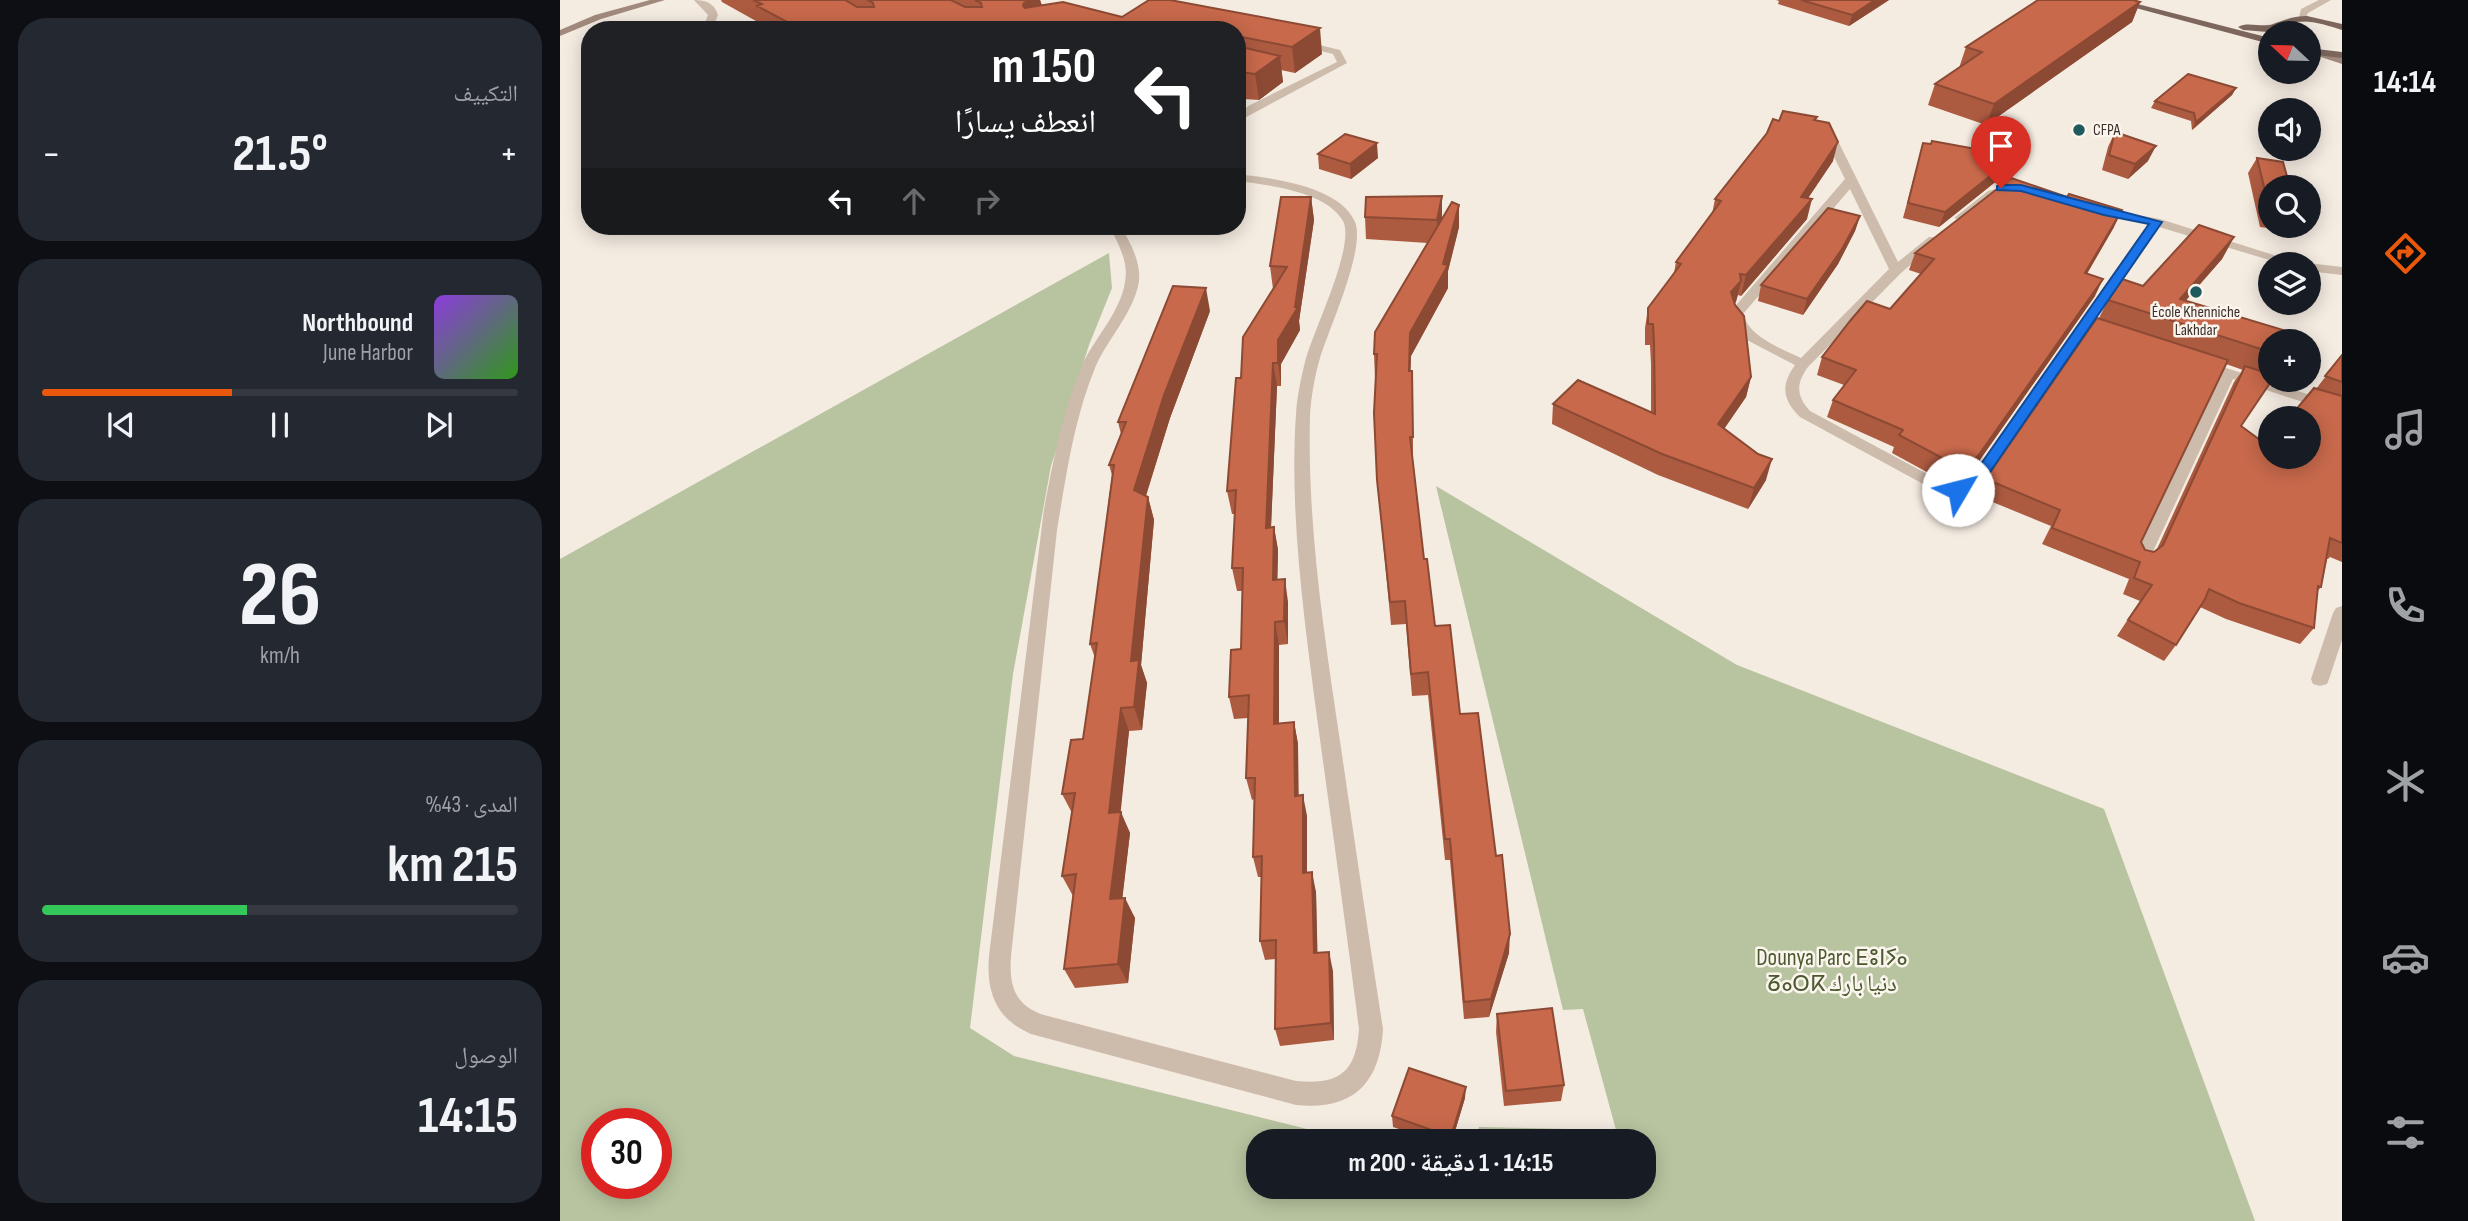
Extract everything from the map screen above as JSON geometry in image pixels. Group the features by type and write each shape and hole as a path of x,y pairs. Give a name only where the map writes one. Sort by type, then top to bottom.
{"main road":[{"path":"2112,0 2258,38"},
{"path":"2132,0 2219,23 2258,29"},
{"path":"2292,21 2342,27"},
{"path":"2321,53 2342,55"}],"street":[{"path":"588,21 660,0"},
{"path":"699,0 711,9 713,15 711,21"},
{"path":"2301,20 2304,11 2326,0"},
{"path":"560,33 581,24"},
{"path":"1246,113 1338,66 1342,59 1330,50 1290,41"},
{"path":"2321,54 2342,61"},
{"path":"1283,77 1306,82"},
{"path":"1246,105 1255,107"},
{"path":"1832,141 1896,270"},
{"path":"1119,235 1129,255 1132,283 1127,298 1089,366 1068,427 1045,557 998,979 1002,996 1011,1011 1026,1022 1296,1093 1313,1096 1329,1094 1345,1087 1363,1069 1371,1045 1371,1029 1318,657 1305,527 1303,413 1312,361 1347,261 1352,236 1349,221 1334,203 1309,192 1246,178"},
{"path":"1803,364 1750,336 1739,325 1736,314 1850,180"},
{"path":"2032,191 2001,188 1896,270 1790,379 1790,397 1805,414 1928,483 1958,490 1974,485 2091,328 2156,222"},
{"path":"2083,206 2156,222 2258,253"},
{"path":"2321,269 2342,271"},
{"path":"2189,360 2342,410"},
{"path":"2141,560 2229,373"},
{"path":"2320,679 2342,613"}],"green space":[{"name":"Dounya Parc ⴹⵓⵏⵢⴰ ⵒⴰⵔⴽ دنيا بارك","path":"1109,253 1112,288 1089,345 1051,466 1013,674 970,1028 1014,1056 1307,1129 1246,1129 1246,1199 1656,1199 1656,1129 1616,1129 1583,1009 1563,1010 1436,486 1737,665 2104,809 2255,1221 560,1221 560,559"},
{"name":"Dounya Parc ⴹⵓⵏⵢⴰ ⵒⴰⵔⴽ دنيا بارك","path":"1479,1127 1570,1129 1478,1129"}],"building":[{"path":"753,0 845,0 857,7 874,7 868,0 951,0 965,7 982,7 981,3 975,0 1030,0 1024,3 1025,8 1063,2 1122,17 1149,0 1170,0 1320,28 1292,47 1246,38 1246,21 785,21 757,6 762,4"},
{"path":"1801,0 1875,0 1852,15"},
{"path":"2038,0 2140,2 1994,104 1935,84 1982,52 1966,47"},
{"path":"1246,48 1280,56 1255,74 1246,73"},
{"path":"2188,74 2236,88 2196,122 2194,113 2155,101"},
{"path":"1783,111 1817,117 1814,120 1829,123 1838,142 1801,197 1812,199 1746,275 1740,274 1741,281 1731,292 1735,305 1744,316 1751,377 1718,424 1758,454 1772,459 1754,488 1662,454 1553,404 1578,380 1655,414 1653,324 1648,324 1648,308 1681,264 1676,262 1721,201 1715,199 1767,133 1773,119 1779,121"},
{"path":"2115,132 2156,146 2135,164 2109,155"},
{"path":"1345,134 1377,143 1350,164 1318,154"},
{"path":"1932,141 2015,156 1945,212 1908,203 1923,143 1931,144"},
{"path":"2257,158 2258,161 2283,162 2287,175 2261,175"},
{"path":"2011,178 2067,197 2069,194 2122,210 2085,273 2103,279 1978,456 1971,462 1958,463 1944,459 1899,435 1903,430 1833,400 1856,370 1822,357 1867,301 1890,309 1934,259 1915,253"},
{"path":"1442,196 1437,220 1365,217 1366,197"},
{"path":"1281,197 1311,197 1295,307 1298,307 1278,340 1278,363 1273,363 1266,528 1274,527 1273,580 1285,579 1284,621 1275,622 1274,724 1294,722 1295,796 1303,795 1303,873 1312,872 1314,953 1329,952 1331,1023 1275,1029 1276,940 1260,941 1262,856 1253,857 1255,778 1246,778 1249,695 1229,697 1231,650 1241,649 1243,568 1232,568 1236,490 1227,491 1236,378 1241,378 1243,337 1287,267 1270,266"},
{"path":"1452,202 1459,205 1443,264 1448,265 1410,333 1413,437 1410,437 1424,559 1427,559 1435,626 1450,625 1460,714 1478,713 1496,856 1502,855 1510,934 1491,999 1464,1002 1450,839 1445,839 1428,672 1411,674 1405,601 1390,602 1377,480 1374,413 1377,354 1374,354 1375,332"},
{"path":"1828,208 1860,216 1842,249 1807,299 1761,285"},
{"path":"2199,225 2234,237 2180,299 2280,329 2258,329 2258,348 2108,300 2122,279 2143,286"},
{"path":"1173,286 1206,288 1164,395 1134,490 1148,497 1131,661 1139,660 1134,707 1121,708 1109,813 1121,812 1110,899 1125,898 1118,964 1064,969 1076,874 1062,876 1075,793 1062,794 1071,740 1083,739 1097,643 1090,644 1114,465 1109,465 1126,422 1118,422"},
{"path":"2097,318 2228,360 2141,542 2145,550 2154,552 2163,545 2245,366 2258,370 2258,392 2264,392 2241,426 2258,438 2258,469 2321,469 2321,406 2299,406 2311,392 2321,390 2342,396 2342,543 2330,538 2321,587 2318,586 2314,628 2239,603 2209,589 2176,645 2128,620 2152,585 2134,578 2140,562 2052,528 2060,510 1981,477 1989,474"},
{"path":"2342,355 2342,382 2325,376"},
{"path":"1552,1008 1564,1085 1506,1091 1497,1014"},
{"path":"1409,1068 1466,1087 1453,1129 1429,1129 1392,1116"}],"place":[{"name":"CFPA","path":"2079,130"},
{"name":"École Khenniche Lakhdar","path":"2196,292"}],"route":[{"path":"1958,490 1974,485 2156,222 2108,213 2021,188 2001,188"}]}
